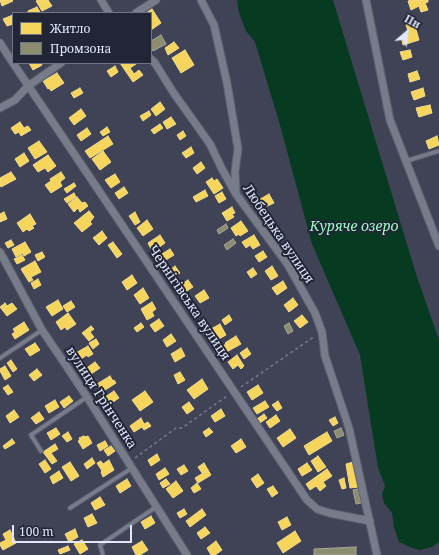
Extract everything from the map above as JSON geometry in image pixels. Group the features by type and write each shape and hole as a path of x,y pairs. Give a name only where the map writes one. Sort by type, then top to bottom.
{"street":[{"path":"101,0 108,12"},
{"path":"138,12 156,0"},
{"path":"200,0 214,25 227,83 238,149 235,172 236,194"},
{"path":"366,0 390,120 439,246"},
{"name":"Чернігівська вулиця","path":"0,43 12,61"},
{"name":"Любецька вулиця","path":"152,60 210,144 236,194 288,265 315,313 322,332 325,356 349,428 377,555"},
{"name":"Чернігівська вулиця","path":"14,64 307,500 317,509 329,513 370,521"},
{"path":"0,108 15,100 28,86 60,64"},
{"name":"вулиця Грінченка","path":"0,252 42,330 87,397 188,555"}],"lane":[{"path":"406,161 439,151"},
{"path":"0,358 42,330"},
{"path":"41,451 31,435 87,397"},
{"path":"70,508 130,465"},
{"path":"103,555 100,545 157,506"}],"path":[{"path":"130,465 176,428 182,428 322,332"}],"water":[{"name":"Куряче озеро","path":"237,0 333,0 416,274 439,340 439,542 432,547 420,550 399,542 394,527 392,513 384,503 382,494 385,486 378,468 360,355 312,244 280,125 255,42 246,31 239,13"}],"building: Житло":[{"path":"0,0 12,0 13,1 2,6"},
{"path":"48,0 52,6 42,11 36,1"},
{"path":"428,0 428,2 425,3 428,10 421,12 419,6 411,10 408,1"},
{"path":"37,7 40,12 28,12"},
{"path":"152,9 161,23 152,29 152,12 148,12"},
{"path":"12,15 12,24 7,26 3,19"},
{"path":"414,22 419,40 403,45 401,36 409,34 406,25"},
{"path":"174,42 179,48 168,55 165,48"},
{"path":"185,50 194,65 181,73 172,58"},
{"path":"410,50 412,57 403,60 400,52"},
{"path":"30,64 42,64 42,65 33,70"},
{"path":"121,64 136,64 130,68 134,74 139,70 143,75 133,82"},
{"path":"115,66 118,72 111,77 107,71"},
{"path":"417,71 420,79 410,82 408,74"},
{"path":"57,73 64,83 51,91 43,81"},
{"path":"80,88 83,93 74,98 71,93"},
{"path":"423,88 425,96 414,100 411,92"},
{"path":"160,102 165,109 156,116 151,109"},
{"path":"430,105 432,113 419,117 416,108"},
{"path":"81,109 86,116 74,125 69,118"},
{"path":"149,111 151,115 143,121 140,116"},
{"path":"171,117 176,124 167,129 163,122"},
{"path":"20,122 24,128 28,126 31,130 21,136 19,132 15,134 11,128"},
{"path":"160,124 163,128 154,134 151,130"},
{"path":"107,127 110,132 103,136 100,132"},
{"path":"87,128 91,134 81,141 77,135"},
{"path":"183,131 186,136 180,140 177,135"},
{"path":"108,136 113,144 90,158 85,151"},
{"path":"437,136 439,145 429,149 426,141"},
{"path":"39,141 47,152 35,159 28,148"},
{"path":"191,147 194,153 186,158 182,153"},
{"path":"103,151 111,162 100,170 92,159"},
{"path":"24,153 29,161 20,167 15,159"},
{"path":"48,155 56,166 48,172 45,168 38,172 33,165"},
{"path":"201,162 205,168 197,174 193,168"},
{"path":"11,172 16,179 1,187 0,178"},
{"path":"61,172 65,178 60,182 62,186 51,193 45,185 51,181 50,179"},
{"path":"115,174 120,182 111,188 105,180"},
{"path":"212,178 214,181 217,179 223,188 214,194 206,182"},
{"path":"74,183 76,186 67,193 64,189"},
{"path":"124,187 128,193 119,199 115,193"},
{"path":"205,190 208,196 196,202 193,197"},
{"path":"222,192 226,199 219,203 215,196"},
{"path":"74,193 76,197 67,203 64,199"},
{"path":"269,194 274,203 261,209 257,201"},
{"path":"77,197 82,203 85,202 88,206 80,212 78,208 74,212 68,204"},
{"path":"232,207 235,213 232,214 234,217 227,221 222,213"},
{"path":"89,211 94,217 90,222 92,224 82,232 74,223"},
{"path":"4,212 7,219 0,222 0,214"},
{"path":"135,212 140,222 135,225 129,216"},
{"path":"30,214 36,224 32,226 34,228 29,231 27,229 23,232 17,223"},
{"path":"147,220 153,229 143,236 137,228"},
{"path":"241,221 248,231 240,236 239,234 236,236 231,228"},
{"path":"102,231 107,238 99,245 93,238"},
{"path":"160,235 165,243 158,248 156,245 151,249 148,243"},
{"path":"254,235 260,245 253,249 250,245 246,248 242,242"},
{"path":"11,240 14,245 8,248 5,243"},
{"path":"25,242 31,252 24,256 23,253 16,257 12,249"},
{"path":"113,242 122,254 117,258 108,245"},
{"path":"170,249 174,255 161,263 157,257"},
{"path":"263,251 267,257 259,262 255,256"},
{"path":"42,252 45,257 38,261 35,255"},
{"path":"22,255 25,260 17,264 14,259"},
{"path":"35,261 41,272 31,277 33,280 29,282 21,269"},
{"path":"175,266 180,273 169,280 165,274"},
{"path":"272,266 278,276 271,280 265,271"},
{"path":"253,268 257,274 251,278 247,272"},
{"path":"132,275 137,283 127,290 122,282"},
{"path":"38,279 41,285 34,289 31,283"},
{"path":"188,280 193,287 179,296 175,288"},
{"path":"283,281 287,288 277,295 272,288"},
{"path":"143,288 149,298 140,304 134,295"},
{"path":"204,290 209,298 200,303 195,296"},
{"path":"293,298 298,305 289,312 284,305"},
{"path":"58,300 63,309 52,316 46,307"},
{"path":"71,301 75,307 67,312 63,306"},
{"path":"152,302 156,309 152,312 154,316 147,320 141,309"},
{"path":"5,303 7,306 12,303 17,309 7,316 0,307"},
{"path":"68,313 76,324 67,330 65,327 61,330 56,322"},
{"path":"229,315 232,320 225,325 222,320"},
{"path":"302,315 308,322 300,328 294,321"},
{"path":"159,319 164,326 155,332 150,325"},
{"path":"24,322 29,330 15,339 12,334 15,332 13,329"},
{"path":"141,323 144,327 137,332 134,328"},
{"path":"220,324 226,335 217,340 215,337 209,341 202,331 209,326 211,329"},
{"path":"91,326 94,329 90,332 94,337 89,341 82,333"},
{"path":"171,334 176,341 167,347 163,340"},
{"path":"236,336 241,344 221,355 218,349"},
{"path":"96,339 99,344 93,349 89,343"},
{"path":"35,343 40,350 30,356 25,349"},
{"path":"88,346 93,354 88,357 87,355 78,361 74,354"},
{"path":"181,348 185,356 175,362 171,354"},
{"path":"247,348 251,354 244,359 240,353"},
{"path":"237,355 244,366 241,369 238,365 233,369 228,362"},
{"path":"11,360 17,369 13,372 7,363"},
{"path":"95,362 100,368 88,376 84,370"},
{"path":"5,366 11,376 5,380 0,369"},
{"path":"37,369 42,375 34,381 29,375"},
{"path":"180,372 185,380 178,384 174,375"},
{"path":"110,376 116,383 102,392 97,384"},
{"path":"202,379 208,389 194,399 187,390"},
{"path":"8,385 13,392 8,395 3,388"},
{"path":"258,385 263,393 252,400 247,392"},
{"path":"114,391 119,398 110,404 105,397"},
{"path":"145,391 153,402 140,411 132,400"},
{"path":"69,396 73,401 64,408 60,402"},
{"path":"55,400 59,407 49,413 45,406"},
{"path":"265,401 269,407 257,414 253,408"},
{"path":"278,401 282,408 277,411 272,405"},
{"path":"189,402 194,409 187,414 182,407"},
{"path":"221,409 225,416 215,422 211,416"},
{"path":"14,410 19,417 10,423 6,416"},
{"path":"39,412 44,419 36,424 31,418"},
{"path":"264,414 267,418 260,423 257,419"},
{"path":"276,415 280,421 270,428 266,422"},
{"path":"335,417 338,423 333,426 329,420"},
{"path":"141,418 144,424 148,422 151,426 144,430 142,427 134,432 130,426"},
{"path":"56,428 60,434 51,440 47,433"},
{"path":"209,428 213,432 206,437 203,432"},
{"path":"290,429 296,438 283,447 277,438"},
{"path":"68,432 72,439 67,442 62,436"},
{"path":"327,432 332,441 309,455 304,446"},
{"path":"88,436 92,443 83,449 78,441 80,440 79,438"},
{"path":"12,439 15,443 5,449 3,446"},
{"path":"241,439 246,447 236,453 231,446"},
{"path":"105,441 108,446 100,451 97,445"},
{"path":"55,444 58,449 51,453 57,461 52,464 43,452"},
{"path":"111,446 115,451 108,456 104,450"},
{"path":"157,454 160,460 151,466 148,460"},
{"path":"318,456 326,467 318,472 311,461"},
{"path":"92,458 95,463 87,469 84,464"},
{"path":"45,460 51,469 45,473 39,464"},
{"path":"109,460 114,470 103,477 102,471 97,463 101,461 103,464"},
{"path":"70,462 79,476 71,481 62,467"},
{"path":"353,462 358,487 350,488 346,464"},
{"path":"204,463 208,470 202,473 198,467"},
{"path":"307,463 312,470 302,476 298,469"},
{"path":"184,465 188,471 181,475 177,469"},
{"path":"165,468 169,474 159,480 156,474"},
{"path":"327,469 332,476 323,482 326,486 320,491 316,486 310,490 306,484"},
{"path":"208,470 211,475 198,483 195,478"},
{"path":"59,471 63,478 53,484 50,477"},
{"path":"258,474 264,483 257,488 251,479"},
{"path":"344,478 346,488 342,489 339,480"},
{"path":"127,479 131,486 120,493 116,486"},
{"path":"166,479 170,484 163,488 160,483"},
{"path":"176,481 183,491 173,498 166,489"},
{"path":"197,483 201,489 194,493 191,488"},
{"path":"273,486 278,493 272,497 267,489"},
{"path":"100,497 105,505 95,510 91,503"},
{"path":"184,509 187,514 180,518 177,513"},
{"path":"202,509 206,515 190,527 186,521"},
{"path":"92,514 97,523 88,527 84,518"},
{"path":"151,516 155,523 145,529 141,522"},
{"path":"287,517 291,525 282,530 278,522"},
{"path":"205,527 210,533 201,539 197,533"},
{"path":"75,529 78,537 69,542 65,534"},
{"path":"10,530 16,543 3,550 0,543 6,540 3,534"},
{"path":"295,531 301,541 283,553 277,543"},
{"path":"82,540 88,549 80,554 74,544"},
{"path":"142,541 148,550 140,555 136,555 132,547"},
{"path":"216,541 222,550 215,555 211,555 207,548"},
{"path":"68,546 70,550 60,554 58,550"}],"building: Промзона":[{"path":"161,35 166,44 153,51 152,40"},
{"path":"226,224 228,228 219,234 217,230"},
{"path":"233,239 236,243 227,250 224,245"},
{"path":"289,323 293,331 288,334 284,326"},
{"path":"341,428 344,435 337,438 334,431"},
{"path":"358,489 361,503 356,504 353,490"},
{"path":"356,547 356,555 314,555 314,549"}]}
